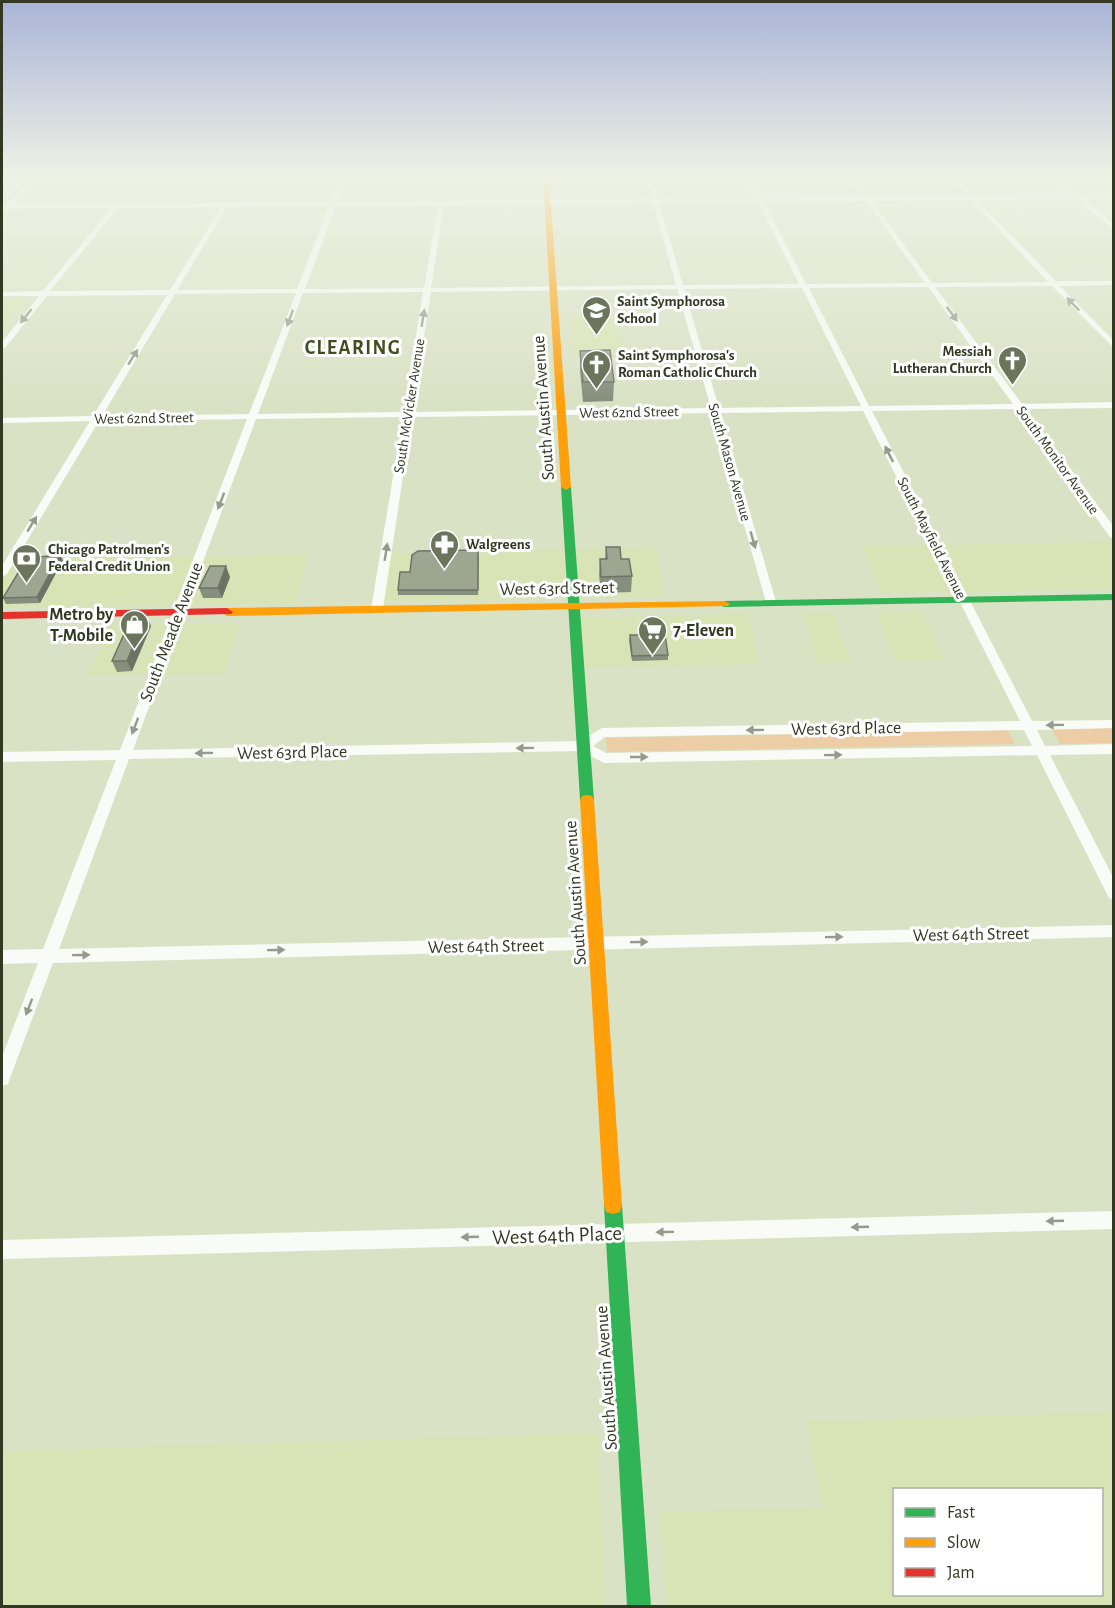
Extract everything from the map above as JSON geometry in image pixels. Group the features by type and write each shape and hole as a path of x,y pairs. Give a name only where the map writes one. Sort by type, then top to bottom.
{"street":[{"path":"2,346 79,252"},
{"path":"2,574 197,252"},
{"name":"South Meade Avenue","path":"2,1078 315,252"},
{"name":"South McVicker Avenue","path":"376,609 433,252"},
{"name":"South Austin Avenue","path":"551,252 639,1606"},
{"name":"South Mason Avenue","path":"670,252 771,602"},
{"name":"South Mayfield Avenue","path":"787,252 1113,894"},
{"name":"South Monitor Avenue","path":"906,252 1113,535"},
{"path":"1023,252 1113,346"},
{"path":"2,294 1113,283"},
{"name":"West 62nd Street","path":"2,420 1113,405"},
{"name":"West 63rd Street","path":"2,615 1113,597"},
{"name":"West 63rd Place","path":"583,747 602,733 1113,724"},
{"name":"West 63rd Place","path":"2,757 583,747 604,758 1113,749"},
{"name":"West 64th Street","path":"2,957 1113,931"},
{"name":"West 64th Place","path":"2,1250 1113,1220"}],"shaded area":[{"path":"27,299 2,329 2,300"},
{"name":"Saint Symphorosa School","path":"568,317 618,317 624,354 571,354"},
{"path":"1113,542 1113,589 882,593 863,546"},
{"path":"656,548 664,596 381,601 388,553"},
{"path":"308,554 296,603 2,608 2,578 13,559"},
{"path":"922,611 945,660 896,661 876,612"},
{"path":"803,613 833,613 852,662 818,663"},
{"path":"748,614 761,664 575,667 572,618"},
{"path":"240,623 225,674 87,675 110,625"},
{"path":"1113,728 1113,743 1060,744 1052,729"},
{"path":"1008,730 1015,744 607,752 606,738"},
{"path":"1113,1412 1113,1606 668,1606 660,1512 823,1508 807,1422"},
{"path":"598,1433 606,1606 2,1606 2,1451"}],"building":[{"path":"610,350 614,382 583,382 580,351"},
{"path":"606,547 620,547 621,559 629,559 632,576 601,577 600,559 607,559"},
{"name":"Walgreens","path":"478,550 478,590 398,590 400,572 410,572 412,555 418,551"},
{"path":"60,555 37,597 3,598 27,558"},
{"path":"210,566 226,566 218,588 199,588"},
{"path":"146,615 127,661 112,661 132,616"},
{"name":"7-Eleven","path":"630,635 665,635 668,655 632,656"}],"traffic: fast":[{"path":"566,487 587,800"},
{"path":"724,604 1114,597"},
{"path":"613,1205 639,1606"}],"traffic: slow":[{"path":"551,252 566,487"},
{"path":"227,612 724,604"},
{"path":"587,800 613,1205"}],"traffic: jam":[{"path":"2,616 227,612"}],"place":[{"name":"Saint Symphorosa School","path":"596,336"},
{"name":"Messiah Lutheran Church","path":"1013,386"},
{"name":"Saint Symphorosa's Roman Catholic Church","path":"597,390"},
{"name":"Walgreens","path":"445,570"},
{"name":"Chicago Patrolmen's Federal Credit Union","path":"27,584"},
{"name":"Metro by T-Mobile","path":"134,650"},
{"name":"7-Eleven","path":"652,656"}],"district":[{"name":"CLEARING","path":"353,347"}]}
